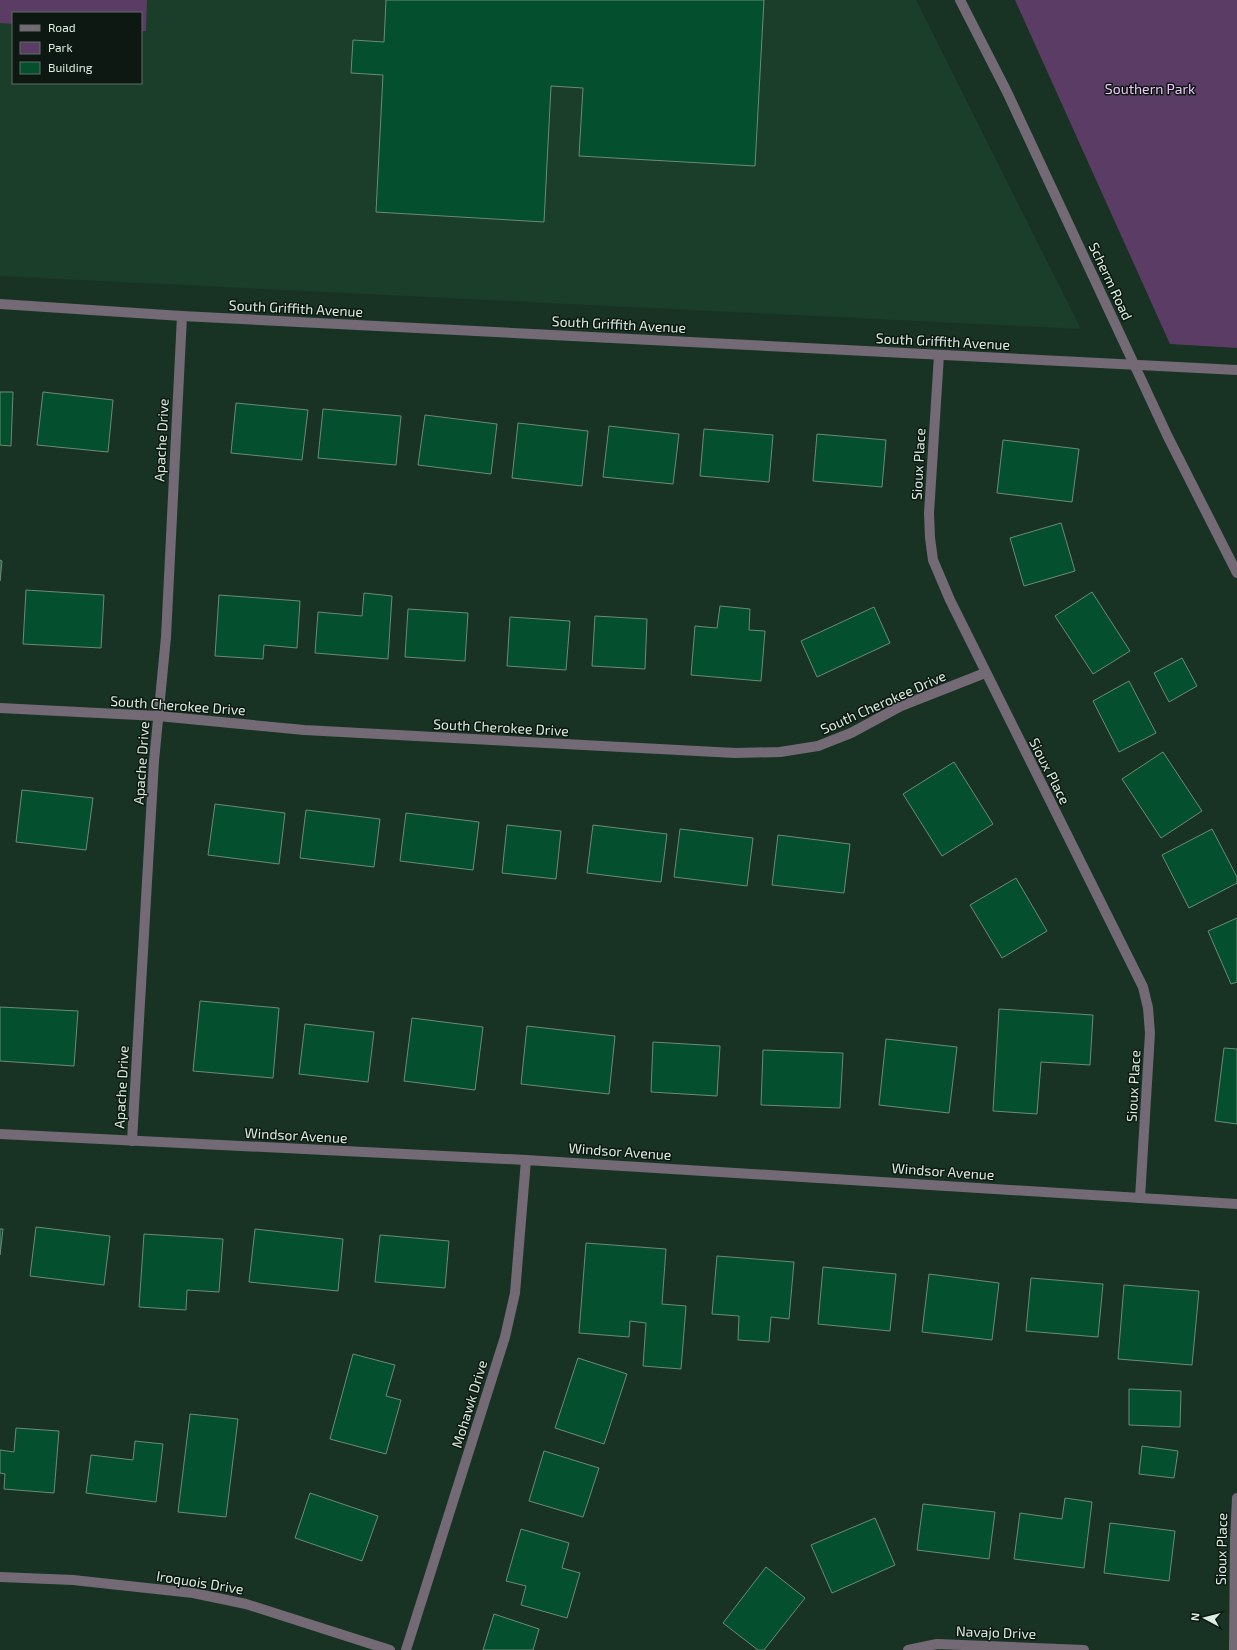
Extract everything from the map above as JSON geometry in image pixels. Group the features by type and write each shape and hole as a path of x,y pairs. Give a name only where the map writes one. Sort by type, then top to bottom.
{"street":[{"name":"Scherm Road","path":"960,0 1010,100 1168,437 1237,573"},
{"name":"South Griffith Avenue","path":"0,304 182,316 1237,370"},
{"name":"Apache Drive","path":"132,1141 154,769 166,637 182,316"},
{"name":"Sioux Place","path":"938,355 929,513 933,560 985,673 1143,987 1148,1008 1150,1033 1140,1198"},
{"name":"South Cherokee Drive","path":"0,708 158,716 304,730 736,753 780,752 818,746 851,733 901,706 985,673"},
{"name":"Windsor Avenue","path":"0,1134 526,1160 1237,1204"},
{"name":"Mohawk Drive","path":"406,1650 504,1337 514,1293 526,1160"},
{"name":"Sioux Place","path":"1234,1650 1237,1498"},
{"name":"Iroquois Drive","path":"0,1578 73,1580 193,1593 246,1604 390,1650"},
{"name":"Navajo Drive","path":"908,1650 937,1644 1084,1650"}],"shaded area":[{"path":"0,0 916,0 1081,329 0,276"}],"green space":[{"path":"0,0 147,0 146,31 142,31 142,12 12,12 12,24 0,23"},
{"name":"Southern Park","path":"1015,0 1237,0 1237,348 1170,344"}],"building":[{"path":"386,0 764,0 755,166 579,156 583,88 551,86 544,222 376,212 383,75 351,73 353,40 384,42"},
{"path":"0,392 13,392 11,446 0,445"},
{"path":"43,392 113,400 108,452 37,445"},
{"path":"236,403 308,410 302,460 231,453"},
{"path":"323,409 401,416 396,465 318,458"},
{"path":"425,415 497,424 491,474 418,465"},
{"path":"518,423 588,431 582,486 512,478"},
{"path":"609,426 679,434 673,484 603,477"},
{"path":"704,429 773,435 769,482 700,476"},
{"path":"817,434 886,440 882,487 813,481"},
{"path":"1003,440 1079,449 1072,502 997,493"},
{"path":"1061,523 1075,571 1024,586 1010,538"},
{"path":"0,560 2,561 0,581"},
{"path":"26,590 104,595 101,648 23,644"},
{"path":"1092,592 1130,651 1093,674 1055,616"},
{"path":"364,593 392,596 388,659 315,653 318,612 362,616"},
{"path":"219,595 300,601 297,648 264,645 263,659 215,656"},
{"path":"720,606 750,609 749,630 765,631 761,681 691,675 695,626 717,628"},
{"path":"874,607 890,643 817,677 801,641"},
{"path":"408,609 468,613 465,661 405,657"},
{"path":"595,616 647,619 645,669 592,666"},
{"path":"510,617 570,621 566,670 507,666"},
{"path":"1182,658 1197,686 1169,702 1154,673"},
{"path":"1129,681 1156,733 1119,752 1093,701"},
{"path":"1163,752 1202,811 1161,838 1122,779"},
{"path":"954,762 993,824 942,856 903,794"},
{"path":"22,790 93,798 86,850 16,842"},
{"path":"215,804 285,813 279,864 208,855"},
{"path":"306,810 380,819 374,867 300,858"},
{"path":"406,813 479,822 473,870 400,861"},
{"path":"507,825 561,831 556,879 502,873"},
{"path":"593,825 667,834 661,882 587,873"},
{"path":"680,829 753,838 747,886 674,877"},
{"path":"1212,829 1237,877 1237,883 1189,908 1162,855"},
{"path":"778,835 850,844 844,893 772,885"},
{"path":"1016,878 1047,931 1002,958 970,905"},
{"path":"1237,918 1237,982 1231,984 1208,931"},
{"path":"200,1001 279,1008 273,1078 193,1071"},
{"path":"0,1007 78,1011 74,1066 0,1061"},
{"path":"999,1009 1093,1015 1090,1065 1041,1062 1037,1114 993,1111"},
{"path":"412,1018 483,1027 475,1090 404,1081"},
{"path":"305,1024 374,1032 368,1082 299,1074"},
{"path":"527,1026 615,1036 609,1094 521,1084"},
{"path":"886,1039 957,1047 949,1113 879,1105"},
{"path":"653,1042 720,1046 717,1096 651,1092"},
{"path":"1224,1048 1237,1049 1237,1124 1215,1121"},
{"path":"763,1050 843,1053 840,1108 761,1105"},
{"path":"36,1227 110,1236 104,1285 30,1276"},
{"path":"0,1229 3,1229 0,1255"},
{"path":"255,1229 343,1239 338,1291 249,1282"},
{"path":"144,1234 223,1239 219,1292 187,1290 186,1310 139,1307"},
{"path":"380,1235 449,1241 445,1288 375,1282"},
{"path":"586,1243 666,1249 662,1304 686,1306 681,1369 643,1366 646,1323 630,1321 629,1337 579,1333"},
{"path":"717,1256 794,1262 789,1319 771,1317 769,1342 738,1340 739,1316 712,1314"},
{"path":"823,1267 896,1274 890,1331 818,1324"},
{"path":"929,1274 999,1283 992,1340 922,1332"},
{"path":"1031,1278 1103,1284 1098,1337 1026,1331"},
{"path":"1124,1285 1199,1291 1192,1365 1118,1359"},
{"path":"353,1354 395,1365 386,1396 401,1400 386,1454 330,1439"},
{"path":"578,1358 627,1374 604,1444 555,1428"},
{"path":"1129,1389 1181,1391 1180,1427 1129,1425"},
{"path":"190,1414 238,1419 226,1517 178,1512"},
{"path":"16,1428 59,1431 54,1493 4,1489 5,1474 0,1473 0,1450 14,1452"},
{"path":"135,1441 163,1444 156,1502 86,1493 91,1455 133,1460"},
{"path":"1142,1446 1178,1451 1174,1478 1139,1474"},
{"path":"544,1451 599,1468 583,1517 529,1501"},
{"path":"310,1493 378,1516 362,1561 295,1538"},
{"path":"1065,1498 1092,1502 1084,1568 1014,1559 1020,1513 1062,1519"},
{"path":"923,1504 995,1512 989,1559 917,1550"},
{"path":"875,1518 895,1565 832,1593 811,1545"},
{"path":"1110,1523 1175,1531 1169,1581 1104,1573"},
{"path":"521,1529 569,1543 562,1568 580,1573 567,1618 521,1605 526,1586 506,1581"},
{"path":"766,1567 805,1598 764,1650 758,1650 723,1623"},
{"path":"494,1614 539,1629 533,1650 483,1650"}]}
